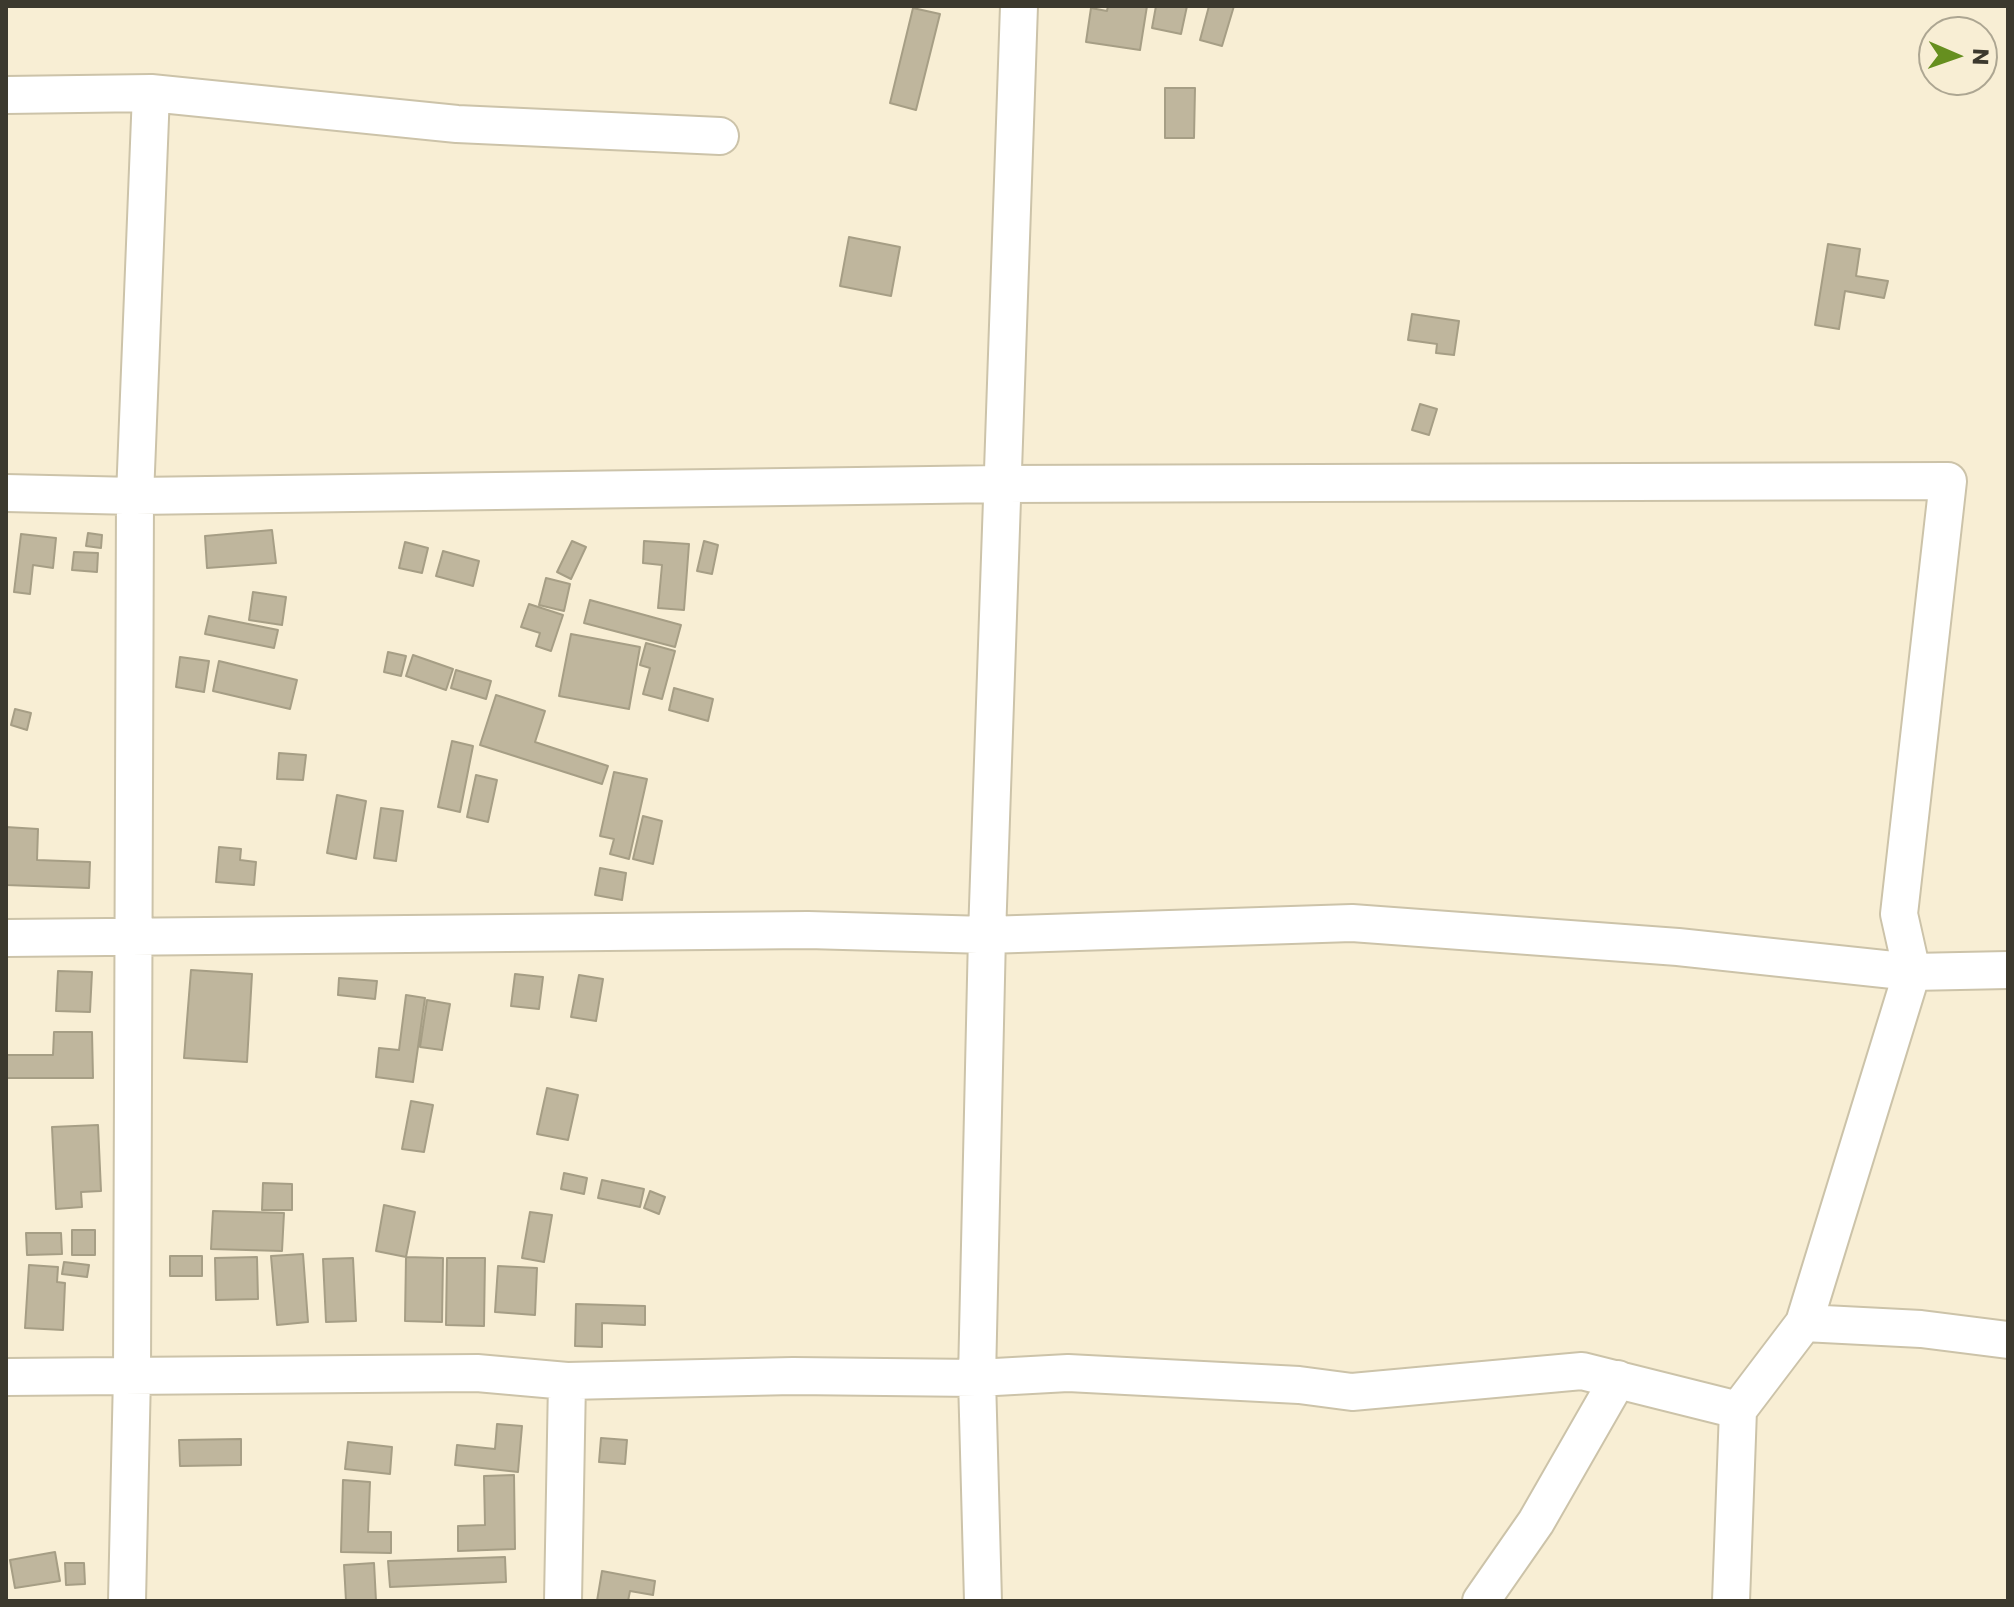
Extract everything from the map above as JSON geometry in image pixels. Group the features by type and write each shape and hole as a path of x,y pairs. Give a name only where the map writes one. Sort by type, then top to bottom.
{"street":[{"path":"983,1601 977,1378 987,935 1019,6"},
{"path":"6,95 151,93 457,124 720,136"},
{"path":"127,1601 132,1375 135,496 151,93"},
{"path":"6,493 135,496 1002,484 1948,481 1899,914 1912,972 1804,1323 1738,1410 1731,1601"},
{"path":"6,938 808,930 987,935 1352,923 1678,947 1912,972 2008,970"},
{"path":"1804,1323 1921,1329 2008,1340"},
{"path":"6,1377 477,1373 567,1381 793,1376 977,1378 1068,1373 1299,1385 1352,1392 1582,1371 1738,1410"},
{"path":"1481,1601 1536,1522 1618,1379"},
{"path":"563,1601 567,1381"}],"building":[{"path":"1108,6 1147,6 1140,50 1086,42 1091,8 1107,11"},
{"path":"1156,6 1187,6 1181,34 1152,28"},
{"path":"1209,6 1234,6 1222,46 1200,40"},
{"path":"913,8 940,14 916,110 890,103"},
{"path":"1165,88 1195,88 1194,138 1165,138"},
{"path":"849,237 900,247 891,296 840,286"},
{"path":"1828,244 1860,249 1856,276 1888,281 1884,298 1845,291 1839,329 1815,325"},
{"path":"1412,314 1459,321 1454,355 1436,353 1437,344 1408,340"},
{"path":"1420,404 1437,409 1429,435 1412,430"},
{"path":"272,530 276,563 207,568 205,536"},
{"path":"88,533 102,535 101,548 86,546"},
{"path":"21,534 56,538 53,568 33,565 30,594 14,592"},
{"path":"572,541 586,547 571,579 557,572"},
{"path":"644,541 689,544 684,610 658,608 662,565 643,563"},
{"path":"704,541 718,545 712,574 697,571"},
{"path":"405,542 428,548 422,573 399,568"},
{"path":"443,551 479,561 473,586 436,576"},
{"path":"74,552 98,553 97,572 72,570"},
{"path":"546,578 570,584 564,611 539,605"},
{"path":"253,592 286,597 282,625 249,620"},
{"path":"590,600 681,625 675,647 584,623"},
{"path":"529,604 563,615 551,651 536,646 540,633 521,627"},
{"path":"209,616 278,630 274,648 205,634"},
{"path":"571,634 640,647 629,709 559,696"},
{"path":"646,643 675,651 662,699 643,694 650,668 640,665"},
{"path":"388,652 406,656 401,676 384,672"},
{"path":"413,655 453,669 446,690 406,676"},
{"path":"180,657 209,661 204,692 176,687"},
{"path":"219,661 297,680 290,709 213,691"},
{"path":"456,670 491,681 486,699 451,688"},
{"path":"674,688 713,699 708,721 669,710"},
{"path":"496,695 545,711 535,742 608,766 602,784 480,745"},
{"path":"15,709 31,713 27,730 11,725"},
{"path":"452,741 473,746 460,812 438,807"},
{"path":"279,753 306,755 303,780 277,779"},
{"path":"614,772 647,779 629,859 610,854 614,839 600,836"},
{"path":"476,775 497,780 488,822 467,817"},
{"path":"337,795 366,801 356,859 327,853"},
{"path":"381,808 403,811 396,861 374,858"},
{"path":"643,816 662,821 653,864 633,859"},
{"path":"6,827 38,829 37,860 90,862 89,888 6,885"},
{"path":"219,847 241,849 240,860 256,862 254,885 216,882"},
{"path":"600,868 626,873 622,900 595,895"},
{"path":"191,970 252,974 247,1062 184,1058"},
{"path":"58,971 92,972 90,1012 56,1011"},
{"path":"515,974 543,977 539,1009 511,1006"},
{"path":"579,975 603,979 596,1021 571,1017"},
{"path":"339,978 377,981 375,999 338,995"},
{"path":"406,995 425,998 413,1082 376,1077 379,1048 399,1050"},
{"path":"427,1000 450,1004 442,1050 420,1047"},
{"path":"54,1032 92,1032 93,1078 6,1078 6,1055 53,1055"},
{"path":"547,1088 578,1095 568,1140 537,1134"},
{"path":"411,1101 433,1105 424,1152 402,1149"},
{"path":"98,1125 101,1191 81,1192 82,1207 56,1209 52,1127"},
{"path":"564,1173 587,1178 584,1194 561,1189"},
{"path":"602,1180 644,1189 640,1207 598,1198"},
{"path":"263,1183 292,1184 292,1210 262,1210"},
{"path":"650,1191 665,1197 659,1214 644,1208"},
{"path":"384,1205 415,1212 406,1257 376,1251"},
{"path":"213,1211 284,1213 282,1251 211,1249"},
{"path":"530,1212 552,1215 544,1262 522,1258"},
{"path":"72,1230 95,1230 95,1255 72,1255"},
{"path":"26,1233 61,1233 62,1254 27,1255"},
{"path":"303,1254 308,1322 277,1325 271,1256"},
{"path":"170,1256 202,1256 202,1276 170,1276"},
{"path":"257,1257 258,1299 216,1300 215,1258"},
{"path":"406,1257 443,1258 442,1322 405,1321"},
{"path":"353,1258 356,1321 326,1322 323,1259"},
{"path":"447,1258 485,1258 484,1326 446,1325"},
{"path":"64,1262 89,1265 87,1277 62,1274"},
{"path":"29,1265 58,1267 57,1282 65,1283 63,1330 25,1328"},
{"path":"498,1266 537,1268 535,1315 495,1312"},
{"path":"576,1304 645,1306 645,1325 602,1323 602,1347 575,1346"},
{"path":"497,1424 522,1426 518,1472 455,1465 457,1445 495,1449"},
{"path":"601,1438 627,1440 625,1464 599,1462"},
{"path":"241,1439 241,1465 180,1466 179,1440"},
{"path":"348,1442 392,1447 390,1474 345,1469"},
{"path":"514,1475 515,1549 458,1551 458,1526 485,1525 484,1476"},
{"path":"343,1480 370,1482 368,1532 391,1532 391,1553 341,1552"},
{"path":"55,1552 60,1581 15,1588 10,1560"},
{"path":"505,1557 506,1582 390,1587 388,1561"},
{"path":"65,1563 84,1563 85,1584 66,1585"},
{"path":"374,1563 376,1601 346,1601 344,1565"},
{"path":"602,1571 655,1581 653,1595 630,1591 628,1601 597,1601"}]}
